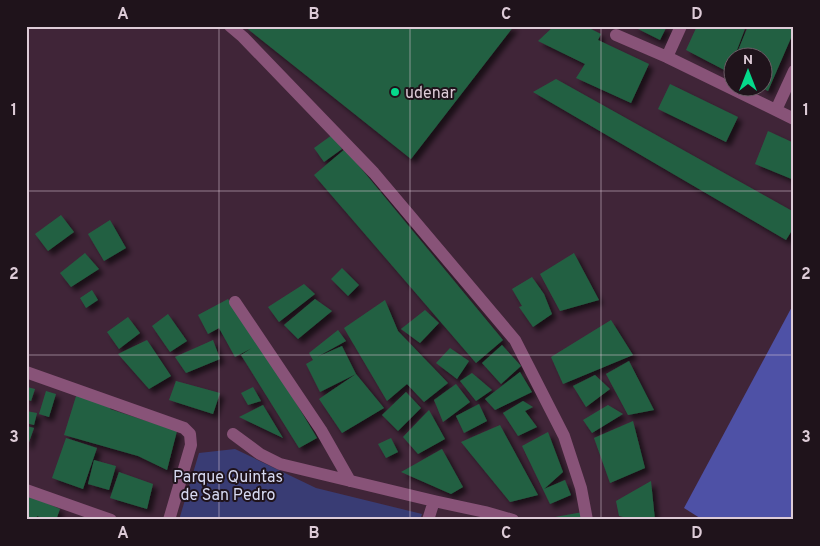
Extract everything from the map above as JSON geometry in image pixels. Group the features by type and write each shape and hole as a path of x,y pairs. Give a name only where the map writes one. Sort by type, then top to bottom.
{"street":[{"path":"230,26 243,37 374,173 515,340 564,436 581,488 587,520"},
{"path":"667,58 681,26"},
{"path":"616,35 794,119"},
{"path":"776,110 794,71"},
{"path":"235,302 321,430 350,481"},
{"path":"26,372 184,428 190,434 191,445 169,520"},
{"path":"233,434 260,454 280,464 513,520"},
{"path":"26,490 112,520"},
{"path":"428,520 434,501"}],"green space":[{"name":"Parque Quintas de San Pedro","path":"235,449 316,488 422,514 420,520 179,520 199,453"}],"shaded area":[{"path":"794,303 794,520 703,520 684,508"}],"building":[{"name":"udenar","path":"244,26 514,26 411,159"},
{"path":"554,26 585,26 601,34 598,40 649,64 631,103 576,78 585,64 538,41"},
{"path":"632,26 667,26 660,40"},
{"path":"697,26 746,26 738,48 722,48 722,69 686,50"},
{"path":"748,26 794,26 794,31 772,82 772,48 739,48"},
{"path":"556,79 794,212 794,227 786,240 533,92"},
{"path":"670,84 738,117 726,142 658,109"},
{"path":"768,131 794,143 794,180 755,164"},
{"path":"332,135 342,149 324,162 314,148"},
{"path":"345,149 503,340 476,363 314,175"},
{"path":"61,215 74,232 48,251 35,234"},
{"path":"110,220 126,248 104,261 88,234"},
{"path":"85,253 99,269 71,287 60,273"},
{"path":"574,253 599,300 560,311 540,274"},
{"path":"342,268 359,285 348,296 331,279"},
{"path":"532,277 544,294 552,314 533,327 519,307 522,306 512,289"},
{"path":"304,284 315,294 279,322 268,307"},
{"path":"92,290 98,300 86,308 80,298"},
{"path":"228,299 260,343 317,438 299,448 241,355 252,348 235,357 219,328 208,334 198,315"},
{"path":"315,299 332,311 298,339 284,325"},
{"path":"385,300 398,331 448,383 424,402 407,384 387,401 344,328"},
{"path":"425,310 439,323 420,343 401,329"},
{"path":"168,314 187,341 170,352 152,326"},
{"path":"128,317 140,333 119,349 107,332"},
{"path":"611,320 633,355 563,384 551,357"},
{"path":"338,330 346,341 317,357 342,346 356,374 320,392 306,364 313,360 309,353"},
{"path":"147,340 171,376 149,389 118,354"},
{"path":"213,340 220,359 186,373 175,357"},
{"path":"502,345 521,366 501,384 482,363"},
{"path":"450,348 469,361 457,379 436,363"},
{"path":"629,361 654,410 628,415 606,374"},
{"path":"520,372 532,392 495,410 485,399"},
{"path":"472,373 492,390 476,401 460,381"},
{"path":"356,374 384,408 342,433 319,399"},
{"path":"595,375 610,389 586,407 573,386"},
{"path":"176,381 220,393 213,414 169,400"},
{"path":"456,384 470,402 443,422 434,400"},
{"path":"27,387 35,389 31,401 26,399"},
{"path":"253,387 261,401 248,405 241,393"},
{"path":"46,391 56,394 49,417 39,414"},
{"path":"406,392 421,408 398,431 382,415"},
{"path":"77,393 111,406 110,409 177,431 167,470 138,456 64,435"},
{"path":"523,401 533,407 525,411 537,427 518,436 503,413"},
{"path":"479,404 487,421 464,433 456,416"},
{"path":"263,405 283,438 239,417"},
{"path":"608,405 623,414 592,433 583,420"},
{"path":"429,410 445,439 418,454 403,437"},
{"path":"26,411 37,413 34,425 26,423"},
{"path":"633,421 645,468 610,483 594,438"},
{"path":"500,425 538,495 510,502 461,442"},
{"path":"26,426 34,428 28,445 26,444"},
{"path":"548,432 563,472 544,489 565,480 571,495 550,504 522,446"},
{"path":"66,438 97,448 83,489 52,478"},
{"path":"391,438 398,452 386,458 378,444"},
{"path":"442,449 463,487 451,494 401,472"},
{"path":"94,460 116,466 109,490 88,484"},
{"path":"119,472 153,484 147,509 110,498"},
{"path":"651,481 655,520 636,520 619,516 616,501"},
{"path":"28,495 60,509 56,520 47,520 37,516 36,520 26,520 26,501"},
{"path":"583,512 583,520 544,520 544,519"}],"place":[{"name":"udenar","path":"395,92"}]}
